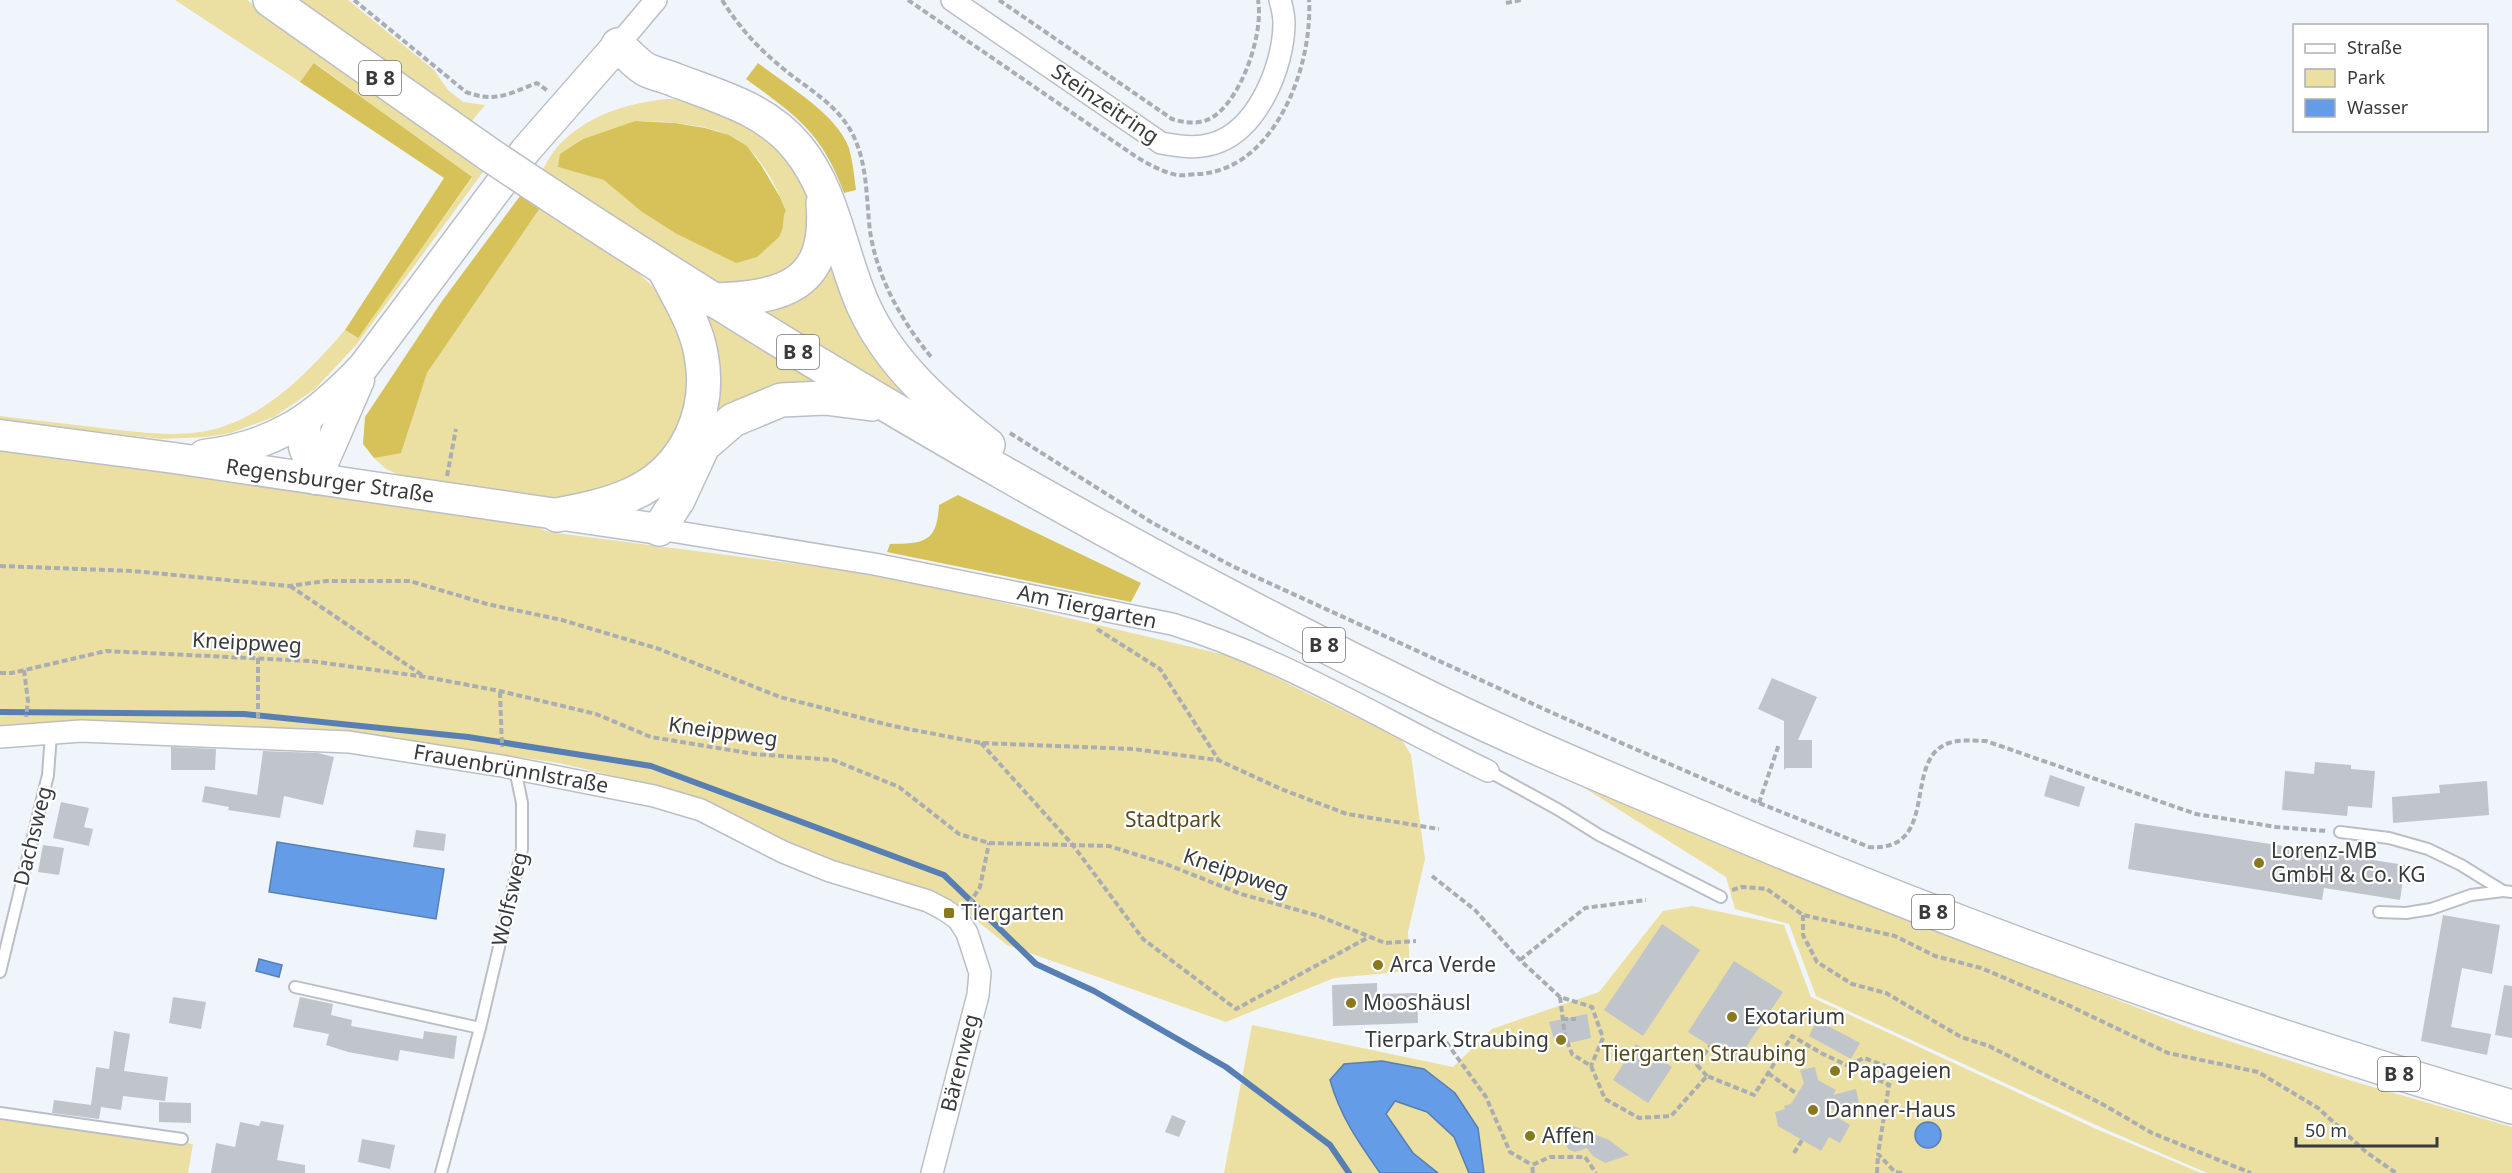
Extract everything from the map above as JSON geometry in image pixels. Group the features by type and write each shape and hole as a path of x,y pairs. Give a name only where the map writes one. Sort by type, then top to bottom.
{"main road":[{"name":"B 8","path":"270,0 490,155 665,271 884,405 1178,571 1444,705 1586,770 1894,897 2130,985 2287,1040 2512,1107"},
{"path":"618,45 645,69 740,104 779,128 801,152 815,174 842,239 864,306 877,333 947,413 1070,509"},
{"path":"712,300 752,299 775,294 802,277 819,253 824,236 822,189"},
{"path":"557,515 591,508 632,494 649,485 677,457 698,424 704,402 705,381 701,353 691,322 665,271"},
{"path":"659,529 678,500 704,446 733,420 781,400 806,398 884,405"},
{"path":"649,485 659,529"}],"street":[{"path":"174,458 242,448 273,437 306,419 335,397 364,366 526,150 656,0"},
{"name":"Steinzeitring","path":"952,0 1161,143 1185,147 1212,144 1235,133 1256,112 1270,84 1281,48 1284,23 1280,0"},
{"path":"316,479 364,366"},
{"path":"306,419 304,447 316,479"},
{"name":"Regensburger Straße","path":"0,435 174,458 659,529"},
{"name":"Am Tiergarten","path":"659,529 874,564 1172,624 1204,634 1347,697 1488,771"},
{"name":"Frauenbrünnlstraße","path":"0,737 105,732 349,742 509,762 654,796 701,810 811,864 928,901 958,919 975,953"},
{"name":"Bärenweg","path":"932,1173 978,995 980,973 975,953"}],"lane":[{"name":"Dachsweg","path":"0,972 48,775 51,734"},
{"name":"Wolfsweg","path":"441,1173 480,1028 522,849 522,803 509,762"},
{"path":"1488,771 1599,835 1721,897"},
{"path":"2340,832 2389,838 2428,849 2507,892"},
{"path":"2379,912 2406,913 2431,909 2471,895 2507,892"},
{"path":"295,987 480,1028"},
{"path":"0,1113 182,1138"}],"path":[{"path":"354,0 466,92 483,98 500,97 537,82 567,104"},
{"path":"722,0 745,34 788,73 827,102 851,131 864,168 870,233 881,271 893,302 908,327 936,362"},
{"path":"908,0 1135,156 1156,168 1178,175 1209,173 1230,166 1253,152 1270,130 1297,84 1309,28 1309,0"},
{"path":"999,0 1172,119 1185,123 1212,118 1223,108 1240,83 1256,45 1259,29 1258,0"},
{"path":"1506,3 1521,0"},
{"path":"1004,428 1151,522 1232,566 1555,714 1759,803 1869,847 1880,848 1894,844 1915,820 1925,770 1934,754 1946,744 1965,740 1986,741 2196,814 2276,827 2340,832"},
{"path":"443,497 456,429"},
{"path":"0,566 133,571 289,586 326,581 411,581 487,604 562,620 659,649 780,697 893,726 981,743 1133,748 1218,760 1281,789 1347,813 1439,829"},
{"path":"289,586 426,677"},
{"path":"1075,604 1082,620 1160,669 1218,760"},
{"name":"Kneippweg","path":"0,673 24,670 106,651 310,661 426,677 596,714 651,737 754,754 833,760 899,787 959,834 989,843 1109,846 1166,864 1241,894 1319,916 1385,943 1416,941"},
{"path":"258,658 259,727"},
{"path":"24,670 28,701 25,725"},
{"path":"500,692 501,731 509,762"},
{"path":"981,743 1072,844 1143,939 1236,1009 1369,936"},
{"path":"1759,803 1779,744"},
{"path":"963,912 980,887 989,843"},
{"path":"1432,876 1475,910 1520,960 1560,997 1592,1006 1603,1038 1591,1066"},
{"path":"1721,897 1742,887 1767,889 1803,915 1895,936 1935,956 1981,968 2070,1006 2168,1053 2258,1072 2318,1108 2366,1152 2396,1173"},
{"path":"1520,960 1585,908 1646,900"},
{"path":"1803,915 1803,935 1817,962 1852,984 1886,993 1961,1037 1998,1051 2104,1105 2152,1133 2251,1173"},
{"path":"1560,997 1565,1036 1572,1054 1591,1066 1605,1099 1639,1118 1671,1116 1707,1077"},
{"path":"1562,1019 1576,1019"},
{"path":"1441,1035 1486,1098 1510,1152 1532,1166 1533,1173"},
{"path":"1710,1046 1697,1065 1707,1077 1754,1095 1792,1036 1889,1085"},
{"path":"1848,1066 1864,1058 1894,1069 1889,1085 1877,1173"},
{"path":"1768,1073 1797,1094"},
{"path":"1794,1153 1802,1140"},
{"path":"1878,1154 1895,1172 1902,1173"},
{"path":"1532,1166 1550,1158 1585,1157 1596,1173"}],"green space":[{"path":"175,0 247,0 483,172 357,344 315,389 274,417 230,433 207,437 162,439 0,421 0,416 175,434 205,431 238,421 289,388 345,330 357,338 472,178 315,63 300,82"},
{"path":"298,0 348,0 434,70 448,90 463,102 485,105 471,122"},
{"path":"667,99 693,100 741,115 797,163 817,223 793,272 724,287 541,172 556,148 595,118 623,107","holes":["635,121 694,125 737,139 765,168 779,194 786,211 783,227 675,233 642,212 604,179 558,167 583,139"]},
{"path":"540,208 628,263 670,307 684,333 695,387 680,437 644,475 571,499 547,499 404,477 386,469 374,458 401,452 427,373"},
{"path":"829,256 920,397 913,404 760,312"},
{"path":"702,307 819,379 817,382 712,422"},
{"name":"Stadtpark","path":"0,448 517,519 549,532 890,576 1234,657 1402,740 1411,755 1425,859 1408,932 1410,971 1334,978 1226,1022 1007,945 955,903 925,888 836,863 677,791 623,778 559,763 422,743 0,727"},
{"path":"1583,787 1724,847 2195,1030 2352,1081 2512,1127 2512,1173 2207,1173 2107,1130 1816,996 1789,924 1735,909 1726,877"},
{"name":"Tiergarten Straubing","path":"1692,906 1784,925 1811,997 2094,1128 2201,1173 1224,1173 1252,1025 1453,1067 1492,1029 1599,992 1663,911"},
{"path":"0,1120 193,1144 188,1173 0,1173"}],"shaded area":[{"path":"314,63 472,177 358,338 345,330 444,178 300,82"},
{"path":"758,63 810,101 843,135 849,148 856,190 844,193 826,154 816,139 793,115 746,79"},
{"path":"635,121 675,123 705,128 729,135 747,146 761,165 786,211 779,237 757,257 736,263 675,233 642,212 604,180 558,167 560,154 583,139"},
{"path":"520,196 540,208 427,373 401,453 374,458 363,444 365,417 442,301"},
{"path":"958,495 1141,583 1131,602 887,552 890,544 919,542 926,539 935,527 939,505"}],"water":[{"path":"277,842 444,869 436,919 269,892"},
{"path":"259,959 282,965 279,977 256,971"},
{"path":"1382,1061 1424,1069 1455,1093 1478,1128 1484,1173 1469,1173 1454,1137 1427,1112 1395,1101 1386,1114 1413,1153 1438,1173 1380,1173 1345,1117 1330,1080 1344,1064"},
{"path":"1928,1122 1937,1126 1941,1135 1937,1144 1928,1148 1919,1144 1915,1135 1919,1126"}],"building":[{"path":"1772,678 1817,697 1798,740 1812,740 1812,768 1786,768 1784,770 1784,721 1758,709"},
{"path":"171,747 216,749 215,770 171,770"},
{"path":"263,751 318,753 334,757 323,805 284,796 280,818 228,810 229,807 202,802 205,786 257,795"},
{"path":"2315,762 2351,765 2351,769 2375,771 2372,808 2348,806 2347,816 2282,810 2285,771 2314,774"},
{"path":"2050,775 2085,787 2079,807 2044,796"},
{"path":"2487,781 2489,815 2393,823 2392,797 2440,793 2439,785"},
{"path":"61,802 89,808 84,827 93,829 89,846 53,838"},
{"name":"Lorenz-MB GmbH & Co. KG","path":"2135,823 2405,865 2400,900 2324,888 2322,900 2128,869"},
{"path":"416,830 446,834 444,851 413,847"},
{"path":"43,845 64,848 59,875 38,872"},
{"path":"2443,915 2500,925 2492,974 2462,968 2451,1027 2491,1034 2487,1055 2421,1041"},
{"path":"1662,924 1700,950 1643,1036 1604,1010"},
{"name":"Exotarium","path":"1734,961 1783,992 1736,1062 1688,1032"},
{"path":"1377,983 1377,994 1417,993 1418,1023 1333,1026 1332,985"},
{"path":"2504,985 2512,986 2512,1038 2495,1035"},
{"path":"173,997 206,1002 201,1029 169,1023"},
{"path":"300,997 333,1004 331,1015 352,1020 351,1026 423,1039 424,1031 457,1036 454,1059 400,1050 398,1061 348,1052 326,1045 329,1034 293,1027"},
{"path":"1587,1014 1591,1038 1556,1046 1549,1022"},
{"path":"1817,1020 1860,1043 1851,1059 1809,1036"},
{"path":"114,1031 130,1034 124,1071 168,1077 165,1101 123,1096 121,1110 101,1107 99,1119 52,1113 54,1100 91,1105 96,1067 109,1069"},
{"path":"1636,1044 1672,1067 1648,1103 1613,1080"},
{"name":"Danner-Haus","path":"1815,1067 1818,1080 1836,1090 1833,1095 1856,1089 1859,1104 1826,1111 1850,1125 1840,1143 1829,1137 1821,1151 1778,1126 1775,1112 1791,1104 1804,1083 1800,1070"},
{"path":"159,1102 191,1103 191,1123 159,1122"},
{"path":"1172,1115 1186,1121 1179,1137 1165,1132"},
{"path":"261,1121 284,1125 277,1160 305,1165 305,1173 211,1173 216,1143 235,1147 240,1122 259,1126"},
{"path":"1571,1125 1609,1140 1629,1155 1605,1163 1593,1156 1587,1148 1575,1152 1568,1149 1560,1131"},
{"path":"362,1139 395,1145 390,1169 358,1162"}],"waterway":[{"path":"0,712 244,714 468,737 651,766 944,875 1036,964 1094,991 1226,1067 1330,1145 1349,1173"}],"place":[{"name":"Lorenz-MB GmbH & Co. KG","path":"2259,863"},
{"name":"Tiergarten","path":"949,913"},
{"name":"Arca Verde","path":"1378,965"},
{"name":"Mooshäusl","path":"1351,1003"},
{"name":"Exotarium","path":"1732,1017"},
{"name":"Tierpark Straubing","path":"1561,1040"},
{"name":"Papageien","path":"1835,1071"},
{"name":"Danner-Haus","path":"1813,1110"},
{"name":"Affen","path":"1530,1136"}]}
